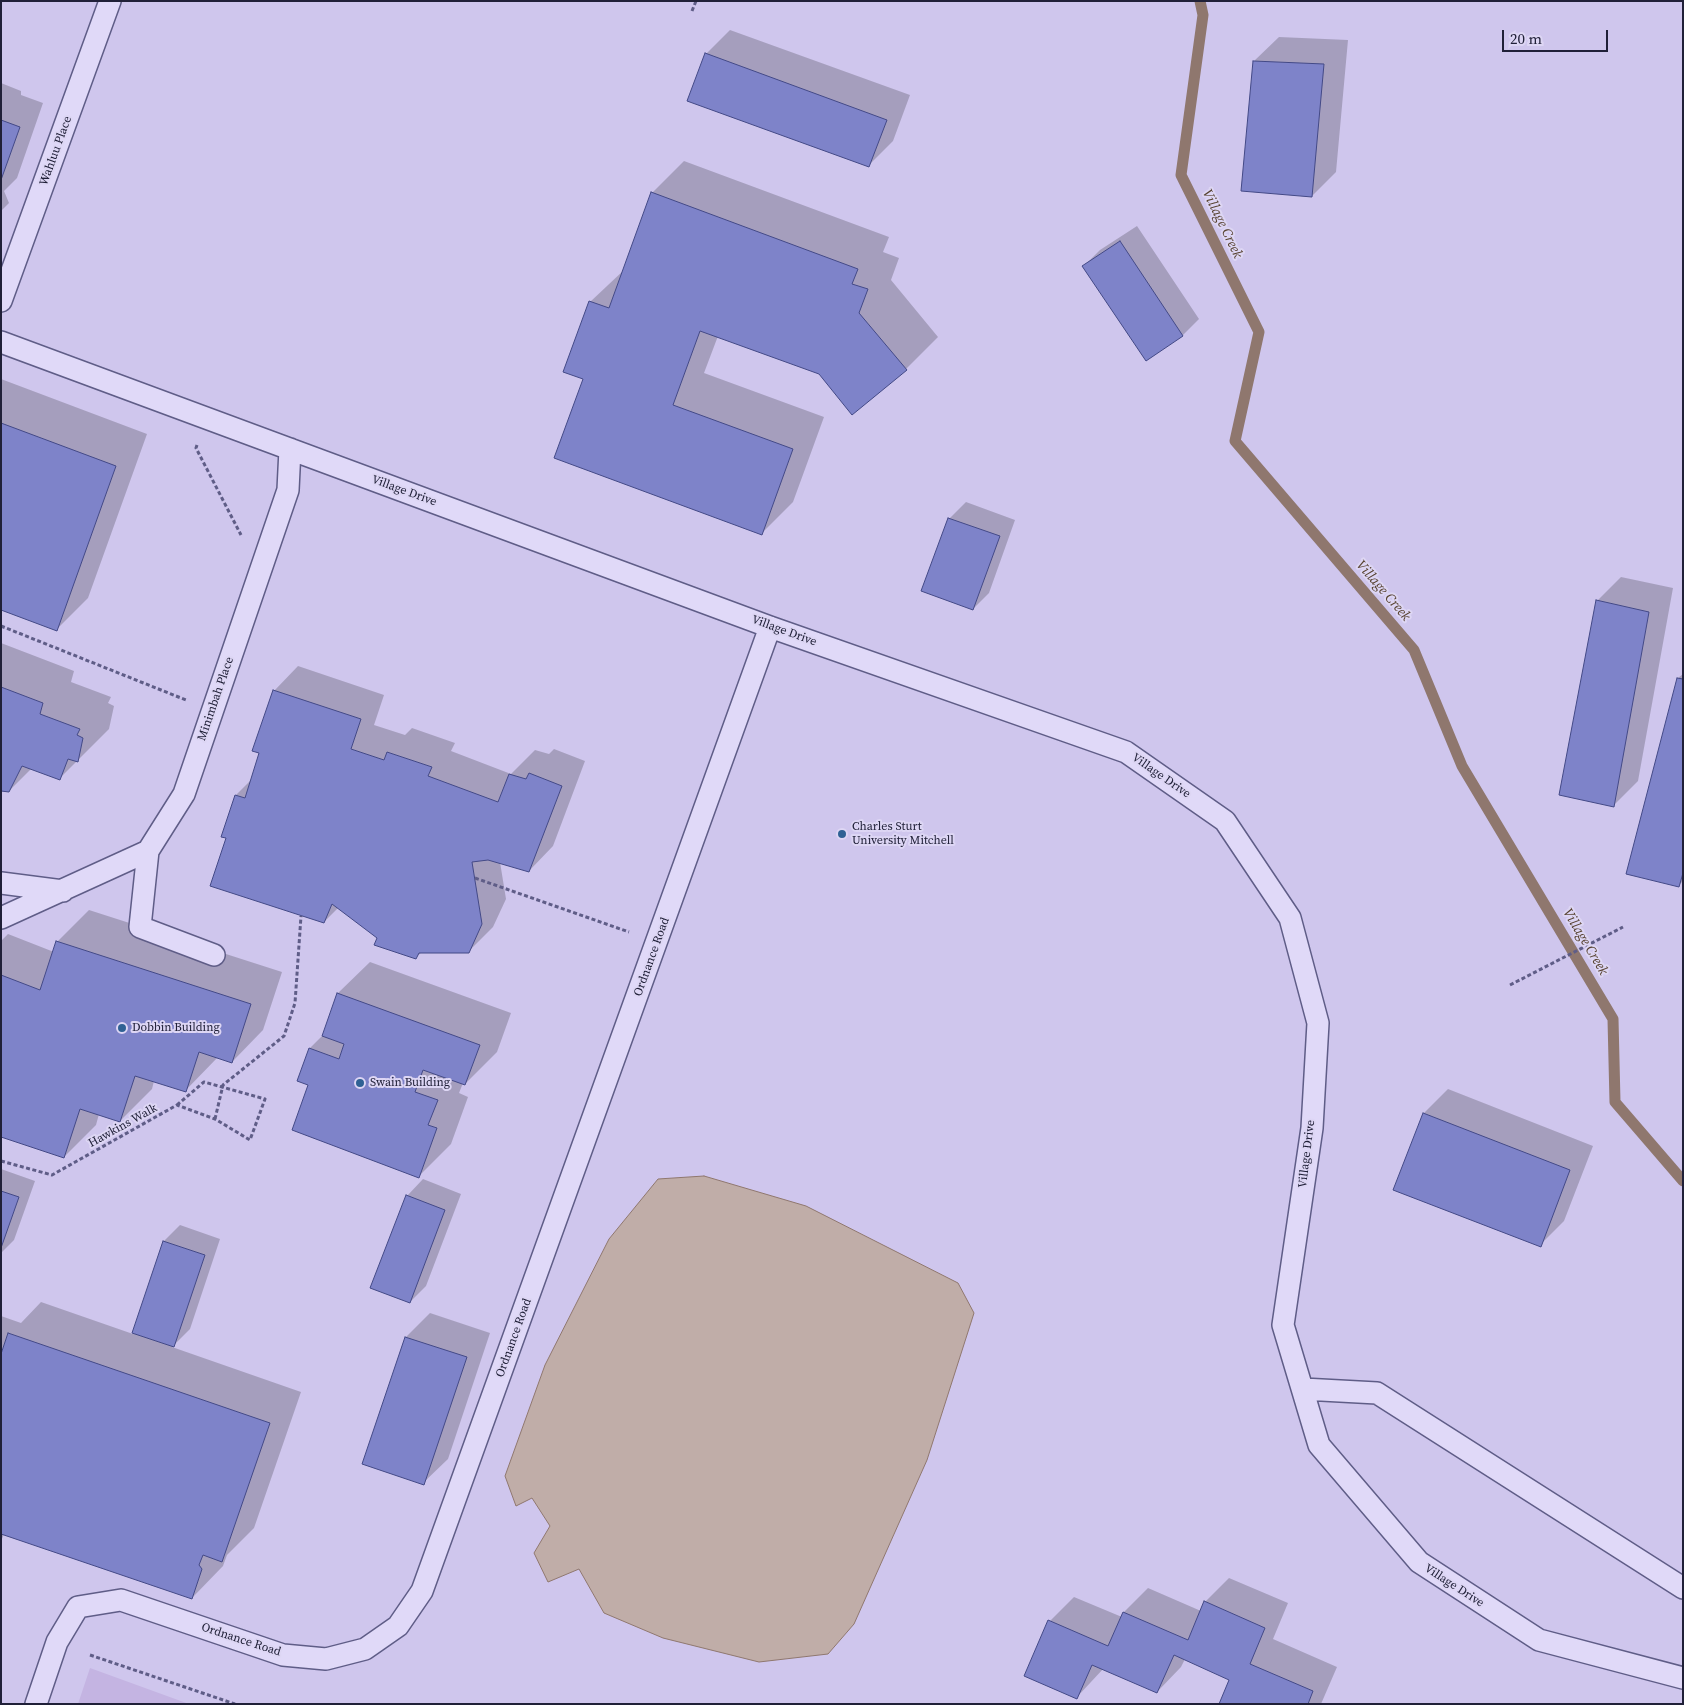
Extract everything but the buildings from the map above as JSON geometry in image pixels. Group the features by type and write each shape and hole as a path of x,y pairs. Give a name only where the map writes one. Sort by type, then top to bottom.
{"lane":[{"name":"Wahluu Place","path":"1,301 110,1"},
{"name":"Village Drive","path":"1,342 770,627 1126,752 1225,821 1290,918 1318,1023 1312,1128 1283,1325 1319,1446 1419,1562 1539,1640 1683,1678"},
{"name":"Minimbah Place","path":"148,851 184,794 288,490 290,449"},
{"name":"Ordnance Road","path":"36,1704 57,1642 78,1607 121,1600 282,1655 326,1659 365,1649 398,1626 422,1591 658,942 770,627"},
{"path":"1,918 148,851"},
{"path":"148,851 140,927 214,955"},
{"path":"1,882 63,890"},
{"path":"1303,1389 1377,1393 1683,1588"}],"path":[{"path":"692,11 696,1"},
{"path":"208,418 196,448 244,540 267,547"},
{"path":"1,626 192,702"},
{"path":"475,878 658,942"},
{"path":"215,1119 223,1085 284,1036 295,1003 301,916"},
{"path":"1510,984 1623,926"},
{"name":"Hawkins Walk","path":"1,1161 52,1175 177,1105 204,1082 223,1085"},
{"path":"177,1105 215,1119 250,1140 265,1099 223,1085"},
{"path":"90,1654 235,1704"}],"shaded area":[{"path":"704,1176 806,1206 958,1283 974,1313 927,1460 854,1624 828,1654 759,1662 663,1638 604,1613 579,1569 548,1582 534,1553 550,1526 532,1498 516,1506 505,1476 545,1365 609,1239 658,1179"},
{"path":"90,1668 189,1704 78,1704"}],"waterway":[{"name":"Village Creek","path":"1200,1 1203,15 1181,175 1259,332 1235,441 1414,650 1462,766 1613,1019 1615,1102 1683,1181"}],"place":[{"name":"Charles Sturt University Mitchell","path":"842,834"},
{"name":"Dobbin Building","path":"122,1028"},
{"name":"Swain Building","path":"360,1083"}]}
